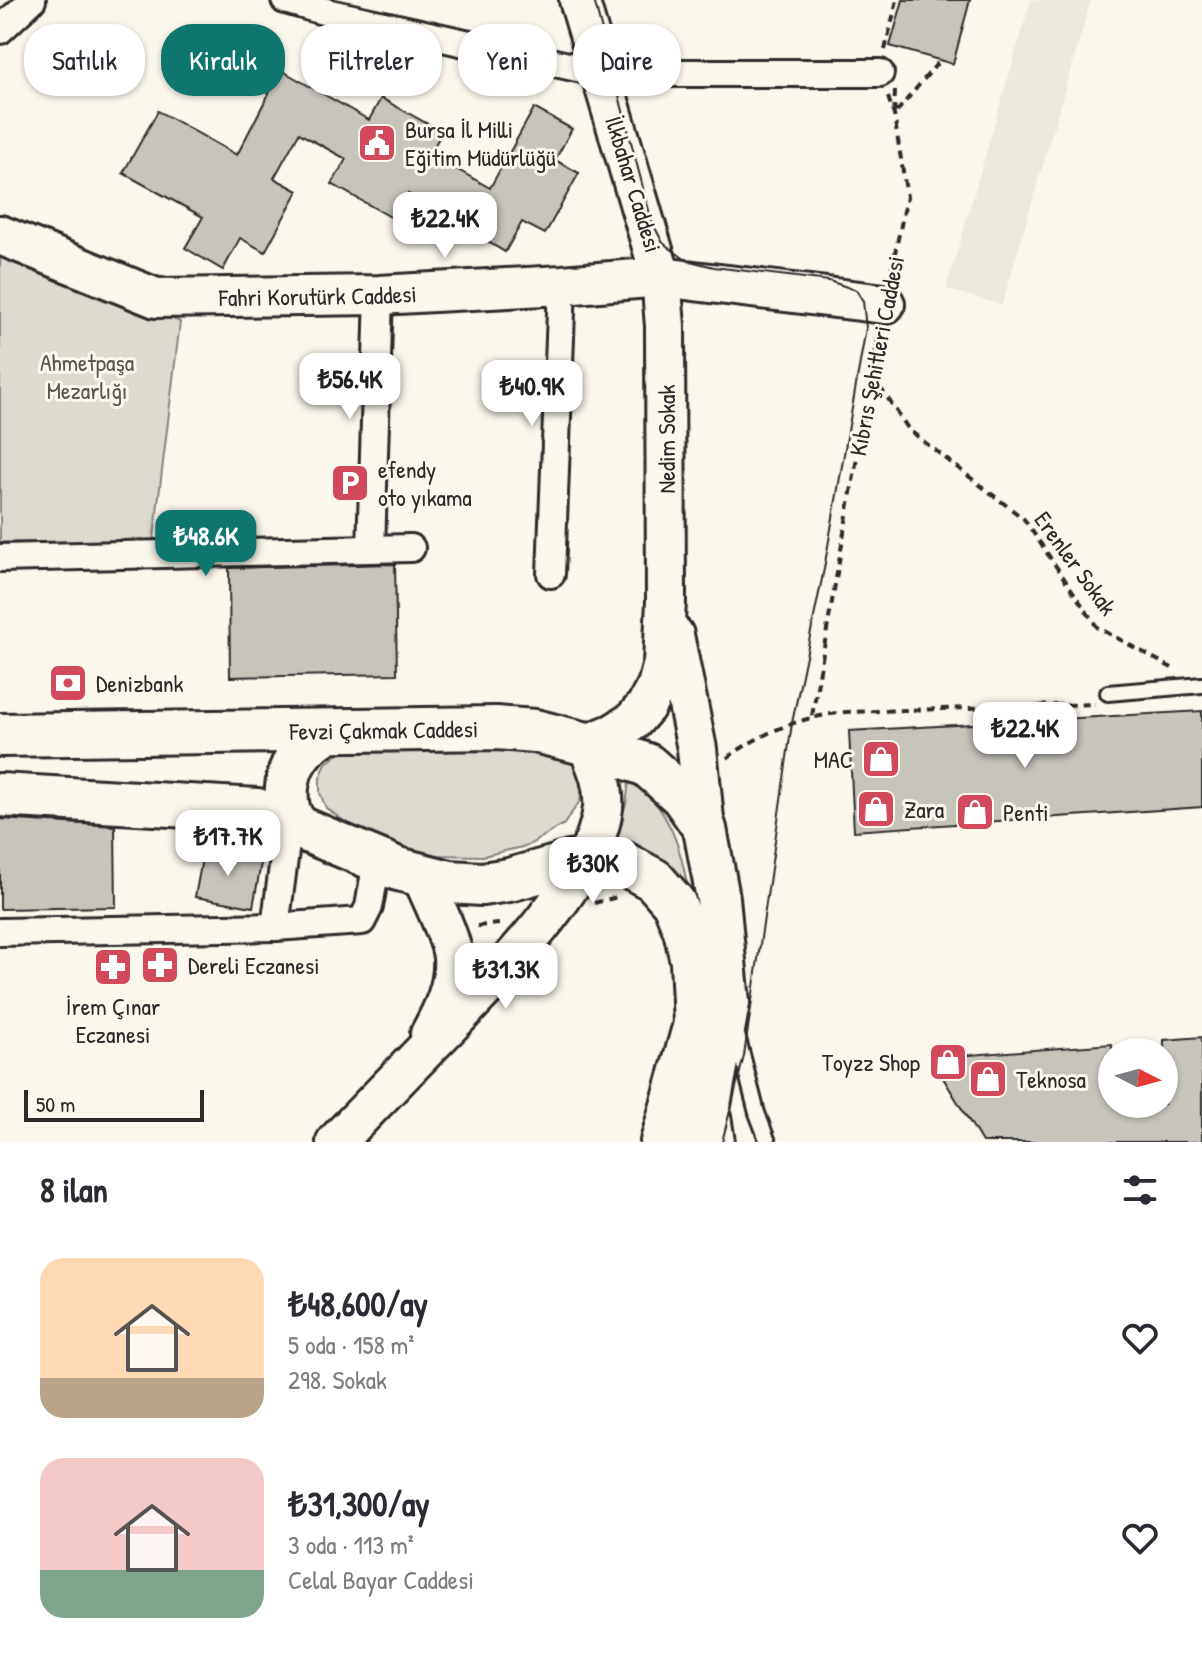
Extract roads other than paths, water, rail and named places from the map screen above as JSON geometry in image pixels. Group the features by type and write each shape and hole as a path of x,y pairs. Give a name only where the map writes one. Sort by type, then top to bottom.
{"main road":[{"name":"İlkbahar Caddesi","path":"579,0 586,24"},
{"name":"İlkbahar Caddesi","path":"607,96 661,277"},
{"name":"Fahri Korutürk Caddesi","path":"0,235 156,298 379,295 661,277 885,304"},
{"name":"Nedim Sokak","path":"661,277 665,326 666,601"},
{"path":"336,1142 477,997 549,915 591,860 603,807 602,780 587,744 633,721 646,706 657,686 663,663 666,601"},
{"path":"666,601 697,749 703,810 718,898 728,1003 700,1142"},
{"name":"Fevzi Çakmak Caddesi","path":"0,735 496,728 535,731 587,744 647,765 703,810"},
{"path":"293,823 286,799 297,757 314,739 328,731"},
{"path":"0,795 257,810 399,869 450,882 482,884 591,860 621,862 654,880 674,903 692,961 695,1024 662,1142"},
{"path":"399,869 453,956 451,983 443,1010 414,1061"}],"street":[{"path":"285,0 332,6 573,66"},
{"path":"681,75 888,80"},
{"path":"551,574 562,285"},
{"path":"371,549 379,295"},
{"path":"0,558 411,548"},
{"path":"275,927 293,823"},
{"path":"0,932 275,927 362,921 369,907 399,869"}],"lane":[{"path":"1108,698 1202,685"},
{"path":"728,1003 757,1113 768,1142"},
{"path":"719,1050 727,1142"}],"tram line":[{"path":"594,0 652,222 663,243 686,260 714,267 829,281 856,290 863,301 866,328 824,569 792,723 744,1056 722,1142"}],"place":[{"name":"Bursa İl Milli Eğitim Müdürlüğü","path":"377,143"},
{"name":"efendy oto yıkama","path":"350,483"},
{"name":"Denizbank","path":"68,683"},
{"name":"MAC","path":"881,759"},
{"name":"Zara","path":"876,809"},
{"name":"Penti","path":"975,812"},
{"name":"Dereli Eczanesi","path":"160,965"},
{"name":"İrem Çınar Eczanesi","path":"113,967"},
{"name":"Toyzz Shop","path":"948,1062"},
{"name":"Teknosa","path":"988,1079"}],"park label":[{"name":"Ahmetpaşa Mezarlığı","path":"87,376"}]}
